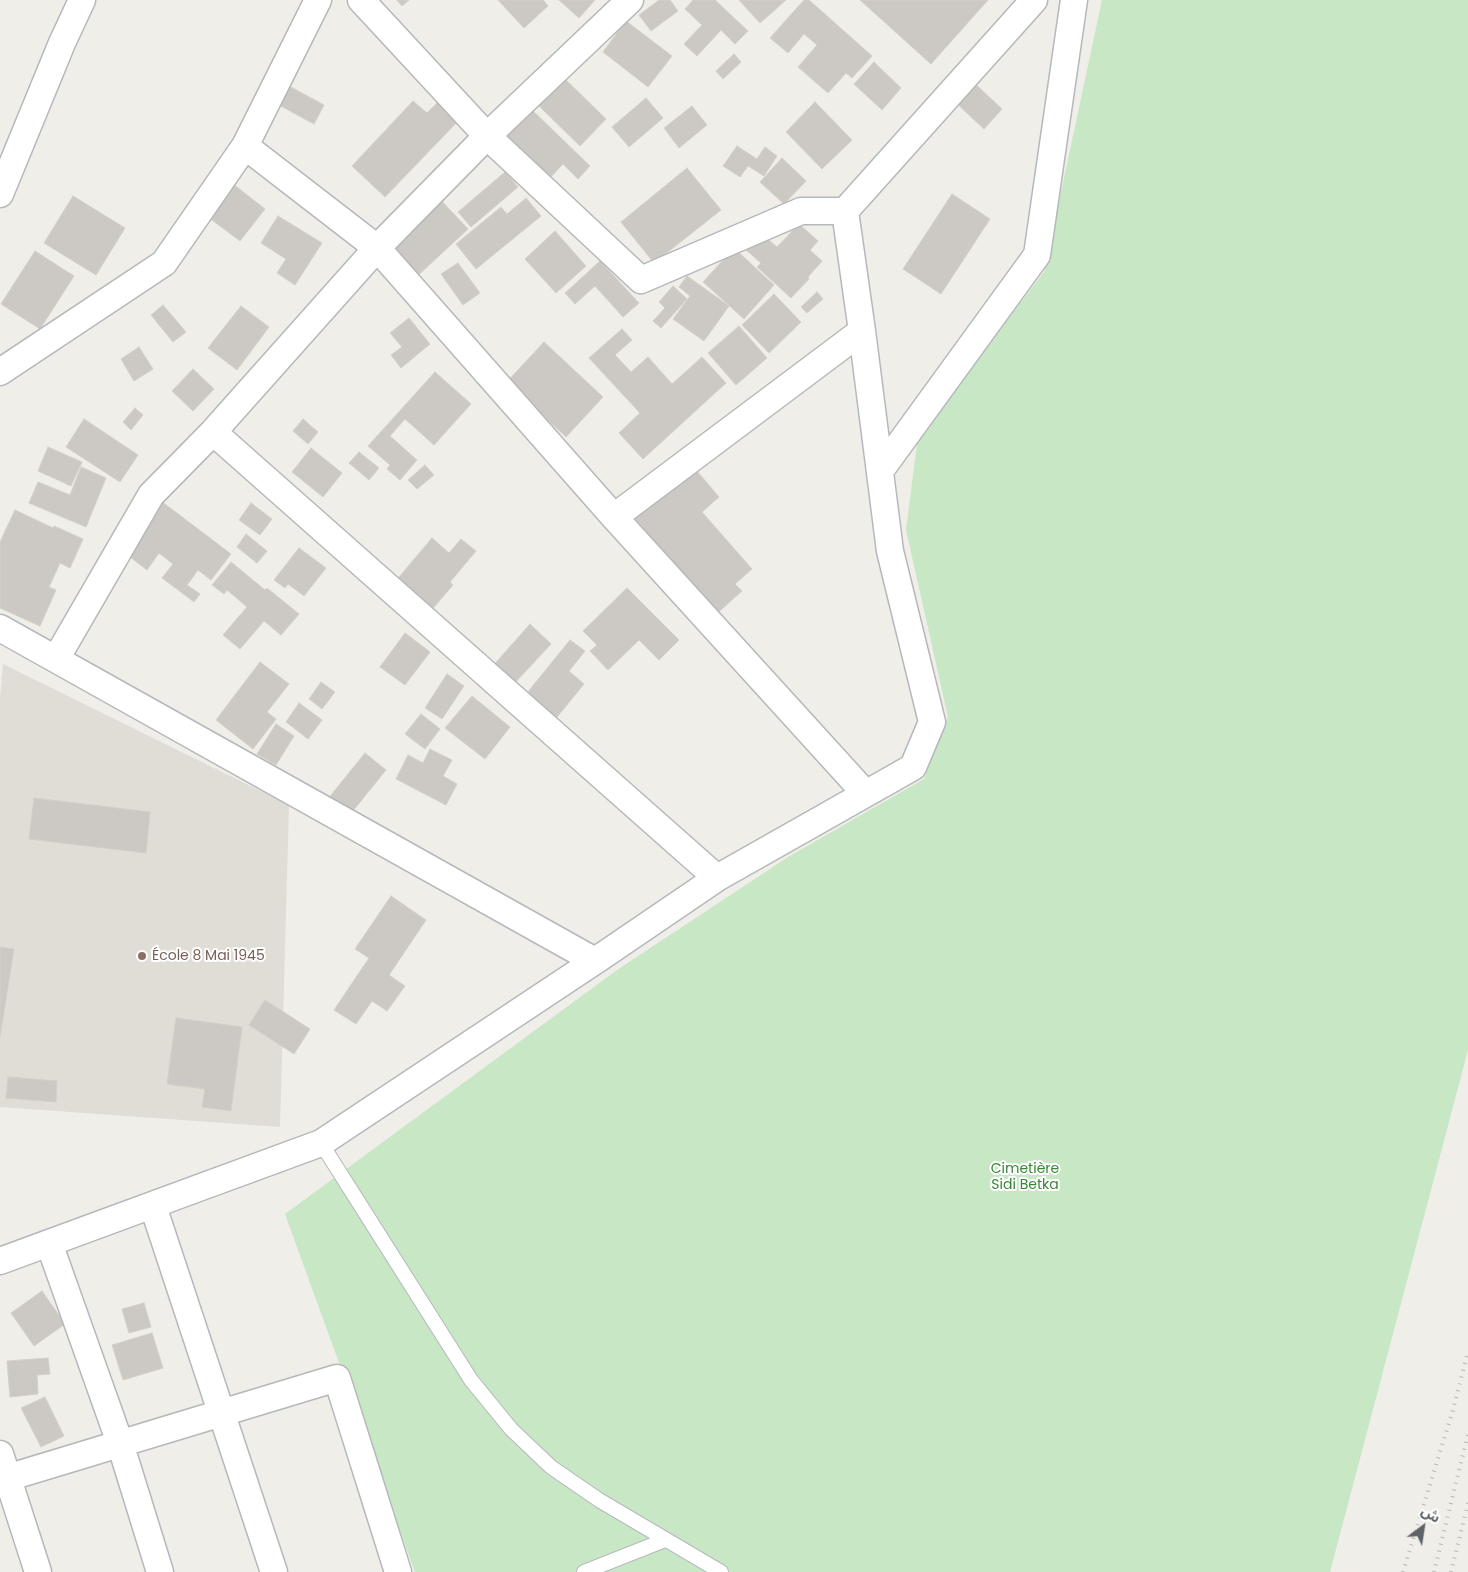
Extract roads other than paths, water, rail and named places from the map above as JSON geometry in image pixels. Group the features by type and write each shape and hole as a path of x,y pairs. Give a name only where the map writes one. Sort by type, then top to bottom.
{"street":[{"path":"0,194 62,43 82,0"},
{"path":"0,372 164,263 245,146 318,0"},
{"path":"360,0 487,136 641,280 801,211 845,211 1034,0"},
{"path":"56,659 151,495 213,432 377,248 487,136 630,0"},
{"path":"880,471 1037,255 1074,0"},
{"path":"245,146 377,248 614,517 865,793"},
{"path":"0,1261 321,1143 717,878 913,767 932,722 890,551 845,211"},
{"path":"614,517 862,331"},
{"path":"213,432 717,878"},
{"path":"0,628 595,961"},
{"path":"152,1206 274,1572"},
{"path":"49,1243 120,1443 160,1572"},
{"path":"38,1572 3,1471 120,1443 337,1378 398,1572"}],"lane":[{"path":"321,1143 471,1380 511,1429 551,1467 599,1500 721,1572"},
{"path":"584,1572 665,1540"}],"railway":[{"path":"1403,1572 1453,1410 1468,1351"},
{"path":"1434,1572 1468,1434"},
{"path":"1451,1572 1468,1503"}],"place":[{"name":"École 8 Mai 1945","path":"142,956"}],"park label":[{"name":"Cimetière Sidi Betka","path":"1025,1178"}]}
